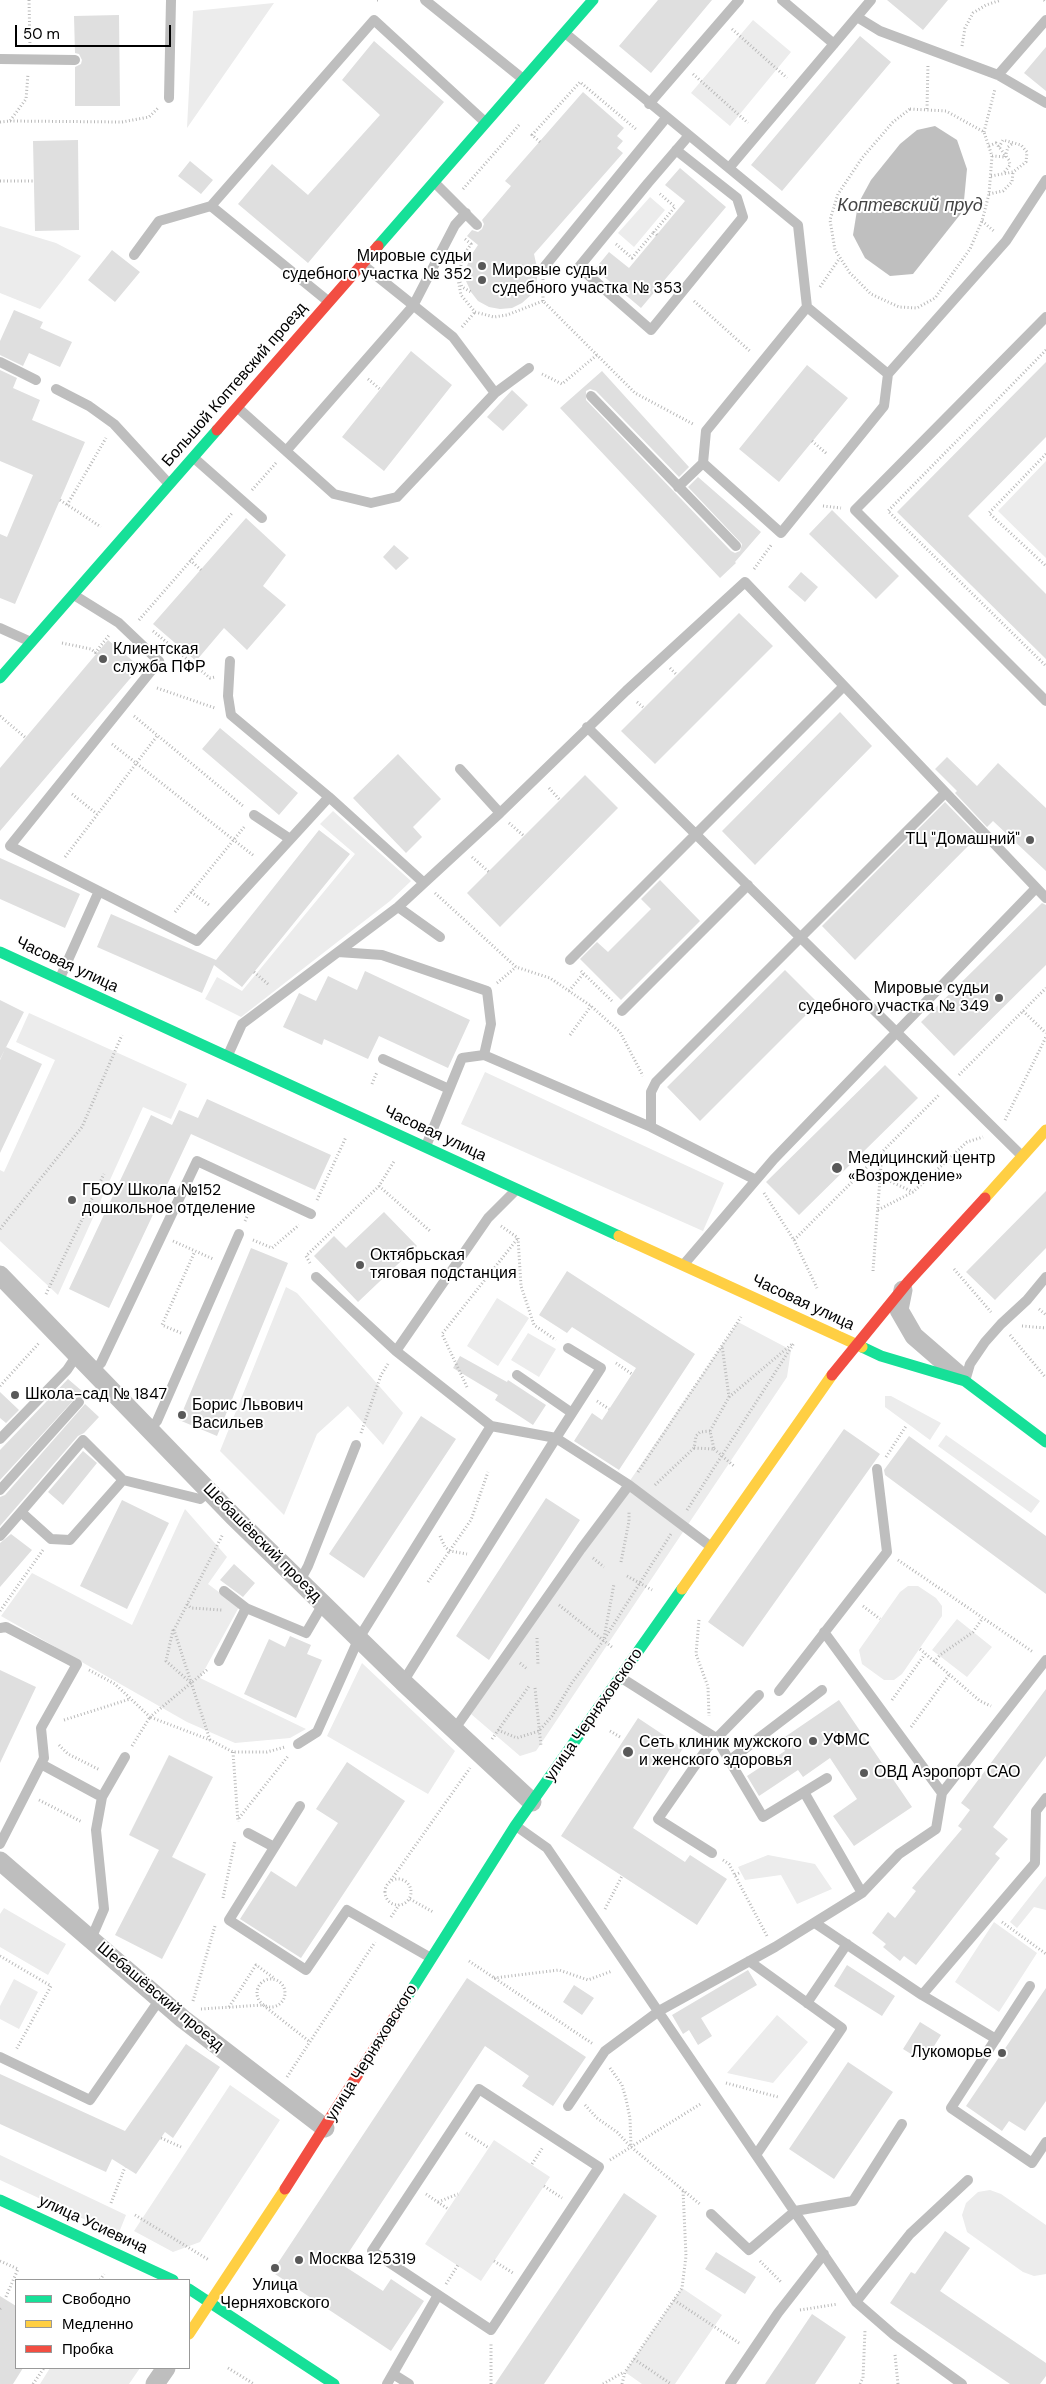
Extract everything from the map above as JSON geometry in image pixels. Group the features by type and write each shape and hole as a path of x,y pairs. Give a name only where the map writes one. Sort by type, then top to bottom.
{"street":[{"name":"Большой Коптевский проезд","path":"0,678 593,0"},
{"name":"Часовая улица","path":"0,952 857,1346 881,1356 965,1381"},
{"name":"улица Черняховского","path":"190,2332 325,2128 515,1826 832,1375 904,1288 1046,1130"},
{"name":"Шебашёвский проезд","path":"0,1276 233,1516 403,1682 532,1802"},
{"path":"904,1288 899,1310 914,1336 965,1381 1046,1442"},
{"name":"Шебашёвский проезд","path":"0,1861 160,2000 325,2128"},
{"name":"улица Усиевича","path":"0,2200 171,2279"},
{"path":"190,2290 334,2384"},
{"path":"155,2384 165,2369"}],"lane":[{"path":"169,98 171,0"},
{"path":"425,0 524,79"},
{"path":"650,104 739,0"},
{"path":"782,0 834,44"},
{"path":"729,168 871,0"},
{"path":"857,17 880,31 998,75 1046,103"},
{"path":"134,255 159,221 211,206 374,20 486,123"},
{"path":"998,75 1046,20"},
{"path":"564,33 798,225 807,307 888,374"},
{"path":"0,60 75,60"},
{"path":"545,266 666,118"},
{"path":"676,150 737,198 743,217 651,330 578,267 648,183 676,150 688,136"},
{"path":"703,463 781,533 884,406 888,374 1006,241 1046,180"},
{"path":"434,183 477,225"},
{"path":"211,206 329,302"},
{"path":"286,451 413,306 454,228 466,213"},
{"path":"362,264 453,338 495,393"},
{"path":"678,487 703,463 706,431 807,307"},
{"path":"1046,317 855,510 1046,701"},
{"path":"0,362 36,380"},
{"path":"237,407 334,494 371,503 397,497 495,393 529,368"},
{"path":"56,389 89,406 114,424 169,485"},
{"path":"591,396 736,546"},
{"path":"193,457 262,518"},
{"path":"227,1056 242,1024 398,907 500,814 587,727 745,582 1046,898"},
{"path":"74,594 119,624 160,661 10,846 197,941 329,797"},
{"path":"0,628 32,642"},
{"path":"230,661 231,715 329,797 424,884"},
{"path":"570,960 695,833 844,687"},
{"path":"587,727 897,1031 1022,1157"},
{"path":"460,769 500,814"},
{"path":"651,1127 651,1092 656,1082 945,793"},
{"path":"254,815 290,839"},
{"path":"622,1011 748,885"},
{"path":"683,1266 756,1180 1036,888"},
{"path":"59,978 99,891"},
{"path":"398,907 440,937"},
{"path":"338,952 382,956 487,991 491,1024 484,1055"},
{"path":"425,1147 462,1058 484,1055 651,1127 756,1180"},
{"path":"383,1059 449,1089"},
{"path":"92,1372 101,1363 197,1161 311,1214"},
{"path":"396,1351 488,1218 517,1189"},
{"path":"148,1430 157,1421 240,1234"},
{"path":"316,1277 396,1351 492,1426 556,1438 644,1496 712,1548"},
{"path":"965,1381 970,1364 985,1342 1027,1300 1046,1277"},
{"path":"403,1682 601,1368 568,1348"},
{"path":"0,1439 67,1370 77,1355"},
{"path":"517,1375 572,1413"},
{"path":"0,1490 79,1402"},
{"path":"298,1744 317,1732 359,1638 492,1426"},
{"path":"0,1536 84,1440 123,1480 200,1499 209,1491"},
{"path":"300,1581 308,1566 356,1445"},
{"path":"779,1691 887,1552 877,1470"},
{"path":"21,1512 51,1539 70,1540 123,1480"},
{"path":"454,1730 629,1486"},
{"path":"224,1591 246,1608 306,1633 323,1604"},
{"path":"219,1660 246,1608"},
{"path":"0,1628 6,1627 77,1664 41,1728 44,1758 0,1844"},
{"path":"824,1632 942,1793"},
{"path":"568,2106 605,2051 659,2011 775,1946 862,1893 899,1854 936,1829 942,1793 1046,1660"},
{"path":"620,1676 716,1738 763,1817 827,1778"},
{"path":"730,1760 822,1690"},
{"path":"712,1853 658,1819 716,1738 759,1695"},
{"path":"90,1939 104,1909 96,1830 102,1797 125,1757"},
{"path":"41,1764 102,1797"},
{"path":"804,1792 862,1893"},
{"path":"922,1995 1035,1863 1036,1811 1046,1798"},
{"path":"300,1806 229,1920 306,1970 347,1910 432,1958"},
{"path":"515,1826 547,1848 856,2302 894,2335 962,2384"},
{"path":"248,1834 274,1847"},
{"path":"815,1922 922,1995 996,2040"},
{"path":"807,2003 847,1944"},
{"path":"749,1961 842,2028 794,2102 756,2155"},
{"path":"1030,1986 951,2108 1032,2163 1046,2142"},
{"path":"5,2059 90,2100 160,2000"},
{"path":"479,2088 599,2167 492,2330 372,2251 455,2126 479,2088"},
{"path":"711,2214 749,2250 795,2211 853,2201 902,2124"},
{"path":"856,2302 910,2234 968,2180"},
{"path":"730,2384 778,2313 824,2254"},
{"path":"387,2384 438,2295"},
{"path":"310,2384 316,2372"},
{"path":"392,2374 408,2384"}],"path":[{"path":"10,121 26,99 30,60 29,0"},
{"path":"962,61 965,28 973,14 986,5 1001,0"},
{"path":"722,20 797,87"},
{"path":"927,109 928,49"},
{"path":"683,65 759,132"},
{"path":"984,132 946,111 910,109 893,122 862,158 838,194 830,220 835,250 839,259 871,294 899,307 917,308 935,298 970,249 982,221 990,194 992,156 984,132 998,75"},
{"path":"540,142 532,135 580,82 648,140"},
{"path":"0,122 122,122 148,117 169,98"},
{"path":"459,193 520,124"},
{"path":"992,176 1013,172 1026,162 1027,152 1021,145 1003,140 999,147"},
{"path":"989,147 993,143 999,147 1009,160 1010,165 1003,174"},
{"path":"1005,157 1006,151 1013,143"},
{"path":"992,156 1005,157"},
{"path":"990,194 1003,191 1012,182 1013,172"},
{"path":"0,181 34,181"},
{"path":"606,234 632,258 655,234 675,207 648,183"},
{"path":"454,228 470,244 463,256 458,279 461,295 475,312 494,316 507,315 543,301"},
{"path":"807,307 839,259"},
{"path":"545,266 543,301 598,354 634,393 706,431"},
{"path":"458,279 462,287 471,292"},
{"path":"683,291 762,362"},
{"path":"1046,350 888,511 1046,666"},
{"path":"529,368 562,384 598,354"},
{"path":"67,505 114,424"},
{"path":"1046,454 989,513 1046,566"},
{"path":"60,500 102,528"},
{"path":"805,503 855,510"},
{"path":"745,582 781,533"},
{"path":"127,631 190,560 201,570"},
{"path":"59,642 90,649 96,653 119,624"},
{"path":"152,630 210,678 229,676"},
{"path":"160,661 153,687 203,702 231,715"},
{"path":"123,707 254,815 165,924"},
{"path":"0,716 26,738"},
{"path":"100,734 134,763 266,865"},
{"path":"56,869 134,763 157,736"},
{"path":"59,784 97,814"},
{"path":"462,848 488,872"},
{"path":"424,884 516,967 550,978 591,1006 620,1032 651,1092"},
{"path":"191,892 222,913"},
{"path":"570,960 622,1011"},
{"path":"487,991 516,967"},
{"path":"570,991 584,973"},
{"path":"794,1240 1046,988"},
{"path":"570,1035 591,1006"},
{"path":"1023,1011 1046,1033"},
{"path":"0,1229 82,1127 122,1035"},
{"path":"878,1210 914,1192 967,1142 999,1132 1046,1037"},
{"path":"873,1271 882,1152"},
{"path":"316,1277 306,1256 379,1186 395,1160"},
{"path":"40,1300 48,1292 104,1174"},
{"path":"880,1177 914,1192"},
{"path":"756,1180 794,1240 817,1288"},
{"path":"379,1186 430,1231"},
{"path":"240,1234 260,1190"},
{"path":"488,1218 518,1238"},
{"path":"161,1236 226,1265"},
{"path":"518,1238 521,1286 534,1325 568,1348"},
{"path":"482,1418 442,1334 518,1238"},
{"path":"193,1339 162,1325 195,1251"},
{"path":"621,1562 629,1521 629,1486 742,1316"},
{"path":"0,1386 44,1338"},
{"path":"498,1730 517,1738 539,1731 552,1716 571,1684 603,1641 640,1584 679,1522 722,1456 796,1340 729,1397 710,1431 714,1449 722,1456 735,1467"},
{"path":"722,1345 729,1397"},
{"path":"356,1445 381,1375 396,1351"},
{"path":"885,1458 906,1426"},
{"path":"644,1496 694,1448 696,1436 700,1432 710,1431"},
{"path":"694,1448 714,1449"},
{"path":"428,1582 471,1520 488,1472"},
{"path":"191,1683 166,1660 174,1630 186,1604 233,1516"},
{"path":"433,1519 445,1547 454,1553 483,1555"},
{"path":"0,1611 51,1539"},
{"path":"887,1552 982,1619 1046,1660"},
{"path":"626,1576 652,1590"},
{"path":"603,1641 614,1584"},
{"path":"549,1597 615,1649"},
{"path":"852,1597 880,1620"},
{"path":"186,1604 192,1608 241,1611 246,1608"},
{"path":"934,1662 940,1655 973,1632 982,1619"},
{"path":"699,1620 696,1654 708,1687 709,1719 716,1738"},
{"path":"174,1630 210,1740"},
{"path":"920,1649 980,1701 1004,1713"},
{"path":"883,1714 925,1654"},
{"path":"125,1757 150,1717 219,1660"},
{"path":"77,1664 115,1684 150,1717 210,1740 233,1752 267,1752 298,1744"},
{"path":"917,1720 949,1675"},
{"path":"489,1743 528,1686"},
{"path":"535,1688 542,1748"},
{"path":"114,1777 68,1754 41,1728 130,1699"},
{"path":"239,1818 298,1744"},
{"path":"233,1752 239,1818 237,1828"},
{"path":"399,1906 390,1903 385,1896 386,1887 474,1763"},
{"path":"26,1794 96,1830"},
{"path":"222,1904 235,1838"},
{"path":"712,1853 729,1864 767,1935 775,1946"},
{"path":"735,1875 741,1872"},
{"path":"598,1923 622,1876"},
{"path":"283,2083 399,1906 410,1899 412,1890 408,1882 400,1878 391,1880"},
{"path":"410,1899 440,1916"},
{"path":"992,1914 1046,1954"},
{"path":"216,1922 191,2009 229,2007 263,2005 273,2008 284,2000 284,1986 256,1965 229,2007"},
{"path":"0,1956 51,1986 5,2059"},
{"path":"469,1961 605,2051 611,2069 622,2085 630,2118 631,2147"},
{"path":"494,1978 558,1970 588,1980 628,1966"},
{"path":"276,1980 267,1979 257,1989 258,1998 263,2005 310,2042"},
{"path":"704,2077 794,2102"},
{"path":"576,2093 596,2118 617,2132 631,2147 711,2214"},
{"path":"599,2167 653,2136 715,2094"},
{"path":"455,2126 489,2148"},
{"path":"161,2138 181,2147"},
{"path":"111,2203 125,2167"},
{"path":"544,2186 573,2206"},
{"path":"414,2187 448,2209"},
{"path":"603,2384 624,2372 682,2288 686,2256 683,2190"},
{"path":"437,2202 458,2194"},
{"path":"135,2215 213,2262"},
{"path":"749,2250 793,2294"},
{"path":"0,2261 18,2270 5,2299"},
{"path":"494,2261 524,2281"},
{"path":"438,2295 458,2265"},
{"path":"101,2279 104,2274"},
{"path":"674,2300 752,2351"},
{"path":"778,2313 856,2302"},
{"path":"860,2384 863,2378 863,2344 868,2312"},
{"path":"490,2384 492,2330"},
{"path":"894,2335 898,2384"},
{"path":"634,2359 670,2384"},
{"path":"228,2368 254,2384"},
{"path":"33,2384 43,2369"},
{"path":"622,2384 624,2372"}],"shaded area":[{"path":"274,3 187,128 193,11"},
{"path":"753,20 791,52 730,126 691,93"},
{"path":"650,197 665,210 634,247 618,233"},
{"path":"0,226 56,243 81,256 40,309 0,293"},
{"path":"1046,461 1046,558 998,511"},
{"path":"333,811 411,881 390,901 241,1017 205,999 217,977 242,991 355,854 320,824"},
{"path":"29,1013 187,1084 171,1119 143,1107 58,1295 0,1241 0,1170 4,1172 55,1060 16,1042"},
{"path":"485,1072 724,1183 703,1231 461,1124"},
{"path":"286,1287 297,1293 403,1413 383,1445 348,1406 317,1434 284,1515 220,1451"},
{"path":"497,1298 529,1318 498,1366 467,1346"},
{"path":"738,1322 791,1350 787,1377 536,1751 520,1756 471,1714"},
{"path":"528,1333 556,1349 539,1377 511,1360"},
{"path":"885,1396 891,1396 941,1423 930,1440 885,1407"},
{"path":"946,1435 1040,1501 1031,1513 938,1446"},
{"path":"185,1509 227,1557 208,1584 239,1607 200,1678 306,1729 290,1738 235,1743 187,1722 1,1616 32,1573 132,1625"},
{"path":"908,1586 918,1586 936,1598 942,1606 942,1616 902,1674 894,1680 884,1680 862,1664 859,1650 900,1592"},
{"path":"957,1619 992,1647 967,1677 932,1650"},
{"path":"362,1663 455,1751 428,1794 327,1736"},
{"path":"768,1855 815,1864 832,1889 797,1904 781,1875 745,1880 738,1867"},
{"path":"1046,1876 1046,1910 1034,1907 1017,1928 1010,1922"},
{"path":"4,1908 66,1944 48,1975 0,1947 0,1914"},
{"path":"994,1922 1037,1953 999,2012 955,1982"},
{"path":"14,1979 38,1992 19,2029 0,2019 0,2006"},
{"path":"777,2015 808,2042 773,2083 727,2073"},
{"path":"230,2085 280,2120 200,2242 173,2252 134,2231"},
{"path":"494,2140 550,2177 481,2281 425,2244"},
{"path":"0,2155 126,2215 118,2235 0,2180"},
{"path":"990,2190 1001,2194 1046,2225 1046,2274 1034,2276 1023,2272 967,2232 962,2215 966,2203 978,2192"},
{"path":"682,2288 722,2315 675,2384 642,2384 625,2372"},
{"path":"49,2369 139,2369 129,2384 40,2384"}],"water":[{"name":"Коптевский пруд","path":"935,126 957,140 967,169 963,211 913,274 890,276 865,258 853,235 858,204 871,180 900,144 917,130"}],"building":[{"path":"658,0 712,0 651,73 619,46"},
{"path":"887,0 948,0 923,30"},
{"path":"119,15 120,106 75,106 75,67 81,64 82,60 79,54 75,53 74,16"},
{"path":"860,36 891,62 782,191 751,165"},
{"path":"374,41 444,102 308,263 238,204 272,164 308,195 380,115 342,80"},
{"path":"1046,47 1046,91 1024,73"},
{"path":"583,92 624,128 617,136 623,141 617,148 623,153 534,254 538,272 536,284 531,295 522,303 512,308 500,309 489,307 478,301 466,281 466,269 470,257 478,245 467,236 472,230 478,232 482,229 484,224 482,220 511,186 505,181"},
{"path":"78,140 79,230 35,231 33,141"},
{"path":"190,161 213,180 201,194 178,176"},
{"path":"680,168 726,207 641,308 595,269 609,252 629,268 685,201 665,185"},
{"path":"112,250 140,272 115,302 88,280"},
{"path":"14,310 43,322 40,328 72,342 60,367 29,353 23,366 0,355 0,341"},
{"path":"411,351 452,385 384,471 342,437"},
{"path":"1046,362 1046,437 968,516 1046,594 1046,659 897,512"},
{"path":"807,365 848,398 779,482 739,449"},
{"path":"0,370 17,378 13,388 40,400 32,420 85,442 15,604 0,598 0,534 7,537 33,475 0,461"},
{"path":"602,371 689,467 679,477 596,391 590,389 586,391 586,400 731,551 735,553 740,551 742,544 688,487 698,477 761,532 736,563 720,578 560,408"},
{"path":"512,390 528,405 503,431 487,417"},
{"path":"832,510 899,576 876,599 809,534"},
{"path":"246,518 286,555 263,586 286,605 247,650 224,628 196,661 153,624"},
{"path":"394,545 409,558 396,570 383,557"},
{"path":"801,572 818,587 805,602 788,587"},
{"path":"739,613 773,646 655,764 621,731"},
{"path":"108,640 140,667 0,831 0,768"},
{"path":"840,712 872,746 755,865 722,831"},
{"path":"220,728 298,793 279,815 202,749"},
{"path":"398,754 441,799 413,827 422,837 406,853 353,798"},
{"name":"ТЦ \"Домашний\"","path":"947,757 977,786 998,763 1046,808 1046,871 993,821 987,827 955,793 957,791 935,769"},
{"path":"585,775 618,808 500,927 467,893"},
{"path":"945,802 978,836 855,960 822,926"},
{"path":"319,830 350,854 242,987 214,965 202,993 97,947 111,914 216,960"},
{"path":"0,858 80,894 65,928 0,899"},
{"path":"660,880 700,921 621,1000 580,959 597,942 608,952 651,909 641,899"},
{"path":"1042,903 1046,905 1046,965 954,1056 921,1022"},
{"path":"785,970 818,1003 700,1121 667,1087"},
{"path":"365,971 470,1020 448,1068 379,1036 368,1059 324,1039 322,1045 283,1027 299,993 316,1001 328,976 357,990"},
{"path":"0,1000 24,1012 0,1059"},
{"path":"6,1047 42,1064 0,1153 0,1060"},
{"path":"885,1065 918,1098 799,1215 766,1182"},
{"path":"207,1099 331,1155 315,1190 191,1134 109,1308 69,1289 151,1115 172,1125 179,1110 198,1118"},
{"path":"1046,1191 1046,1248 995,1300 966,1272"},
{"name":"Октябрьская тяговая подстанция","path":"384,1212 417,1246 358,1302 314,1256 334,1236 346,1248"},
{"path":"251,1248 288,1263 217,1436 179,1420"},
{"path":"567,1271 695,1354 619,1470 574,1441 592,1413 602,1420 636,1368 572,1327 567,1333 539,1315"},
{"path":"460,1356 507,1382 508,1380 546,1405 533,1425 495,1400 498,1395 453,1368"},
{"path":"68,1379 82,1391 0,1480 0,1450"},
{"path":"0,1392 19,1410 6,1423 0,1418"},
{"path":"85,1404 99,1417 84,1433 78,1436 0,1526 0,1497 5,1495"},
{"path":"421,1416 456,1439 364,1578 329,1554"},
{"path":"844,1429 880,1454 743,1647 708,1622"},
{"path":"909,1436 1046,1536 1046,1594 885,1475 884,1470"},
{"path":"83,1451 97,1463 63,1505 48,1492"},
{"path":"546,1498 580,1520 489,1660 456,1636"},
{"path":"122,1500 169,1523 127,1609 80,1586"},
{"path":"11,1534 32,1550 0,1587 0,1543"},
{"path":"234,1564 255,1583 243,1597 220,1580"},
{"path":"290,1636 311,1645 307,1654 322,1660 296,1718 244,1694 269,1639 285,1647"},
{"path":"0,1670 36,1687 0,1763"},
{"path":"1046,1689 1046,1756 993,1827 1008,1839 995,1854 1000,1858 916,1965 904,1956 900,1961 883,1947 886,1944 872,1933 888,1912 895,1918 916,1891 912,1888 962,1829 958,1826 970,1810 961,1803"},
{"name":"ОВД Аэропорт САО","path":"839,1700 912,1807 854,1846 833,1816 857,1799 830,1758 803,1777 798,1770 759,1796 747,1776 785,1751 779,1741"},
{"path":"638,1718 683,1748 633,1828 685,1862 690,1855 727,1879 697,1925 561,1836"},
{"path":"169,1755 213,1777 172,1857 206,1874 162,1959 115,1935 159,1850 129,1835"},
{"path":"347,1762 405,1801 301,1958 240,1919 271,1871 296,1887 338,1823 316,1809"},
{"path":"847,1965 895,1996 882,2016 834,1986"},
{"path":"748,1970 757,1985 701,2018 712,2036 698,2045 689,2030 683,2034 672,2015"},
{"path":"467,1978 586,2057 553,2106 522,2086 529,2076 485,2046 341,2264 383,2291 391,2279 424,2301 391,2351 272,2272"},
{"path":"574,1985 594,1998 582,2015 563,2002"},
{"path":"1046,1988 1046,2101 1025,2131 1009,2121 1002,2131 966,2106"},
{"path":"920,2022 941,2035 924,2062 903,2049"},
{"path":"186,2044 220,2067 173,2138 165,2132 136,2174 112,2159 106,2172 0,2124 0,2074 125,2131"},
{"path":"848,2062 893,2092 834,2179 789,2149"},
{"path":"624,2193 657,2216 544,2384 495,2384"},
{"path":"945,2231 970,2248 940,2291 1046,2363 1046,2376 1040,2384 1010,2384 890,2303 911,2272 915,2274"},
{"path":"716,2252 756,2277 745,2294 705,2269"},
{"path":"0,2296 15,2305 15,2369 22,2369 13,2384 0,2384"},
{"path":"812,2314 846,2337 815,2384 765,2384"}],"traffic: fast":[{"path":"378,246 593,0"},
{"path":"0,678 217,430"},
{"path":"0,952 619,1236"},
{"path":"862,1347 881,1356 965,1381 1046,1442"},
{"path":"402,2005 515,1826 682,1589"},
{"path":"0,2200 171,2279"},
{"path":"190,2290 334,2384"}],"traffic: slow":[{"path":"985,1198 1046,1130"},
{"path":"619,1236 862,1347"},
{"path":"682,1589 832,1375"},
{"path":"190,2332 285,2189"}],"traffic: jam":[{"path":"217,430 378,246"},
{"path":"832,1375 908,1282 985,1198"},
{"path":"285,2189 402,2005"}],"place":[{"name":"Мировые судьи судебного участка № 352","path":"482,266"},
{"name":"Мировые судьи судебного участка № 353","path":"482,280"},
{"name":"Клиентская служба ПФР","path":"103,659"},
{"name":"ТЦ \"Домашний\"","path":"1030,840"},
{"name":"Мировые судьи судебного участка № 349","path":"999,998"},
{"name":"Медицинский центр «Возрождение»","path":"837,1168"},
{"name":"ГБОУ Школа №152 дошкольное отделение","path":"72,1200"},
{"name":"Октябрьская тяговая подстанция","path":"360,1265"},
{"name":"Школа-сад № 1847","path":"15,1395"},
{"name":"Борис Львович Васильев","path":"182,1415"},
{"name":"УФМС","path":"813,1741"},
{"name":"Сеть клиник мужского и женского здоровья","path":"628,1752"},
{"name":"ОВД Аэропорт САО","path":"864,1773"},
{"name":"Лукоморье","path":"1002,2053"},
{"name":"Москва 125319","path":"299,2260"},
{"name":"Улица Черняховского","path":"275,2268"}]}
